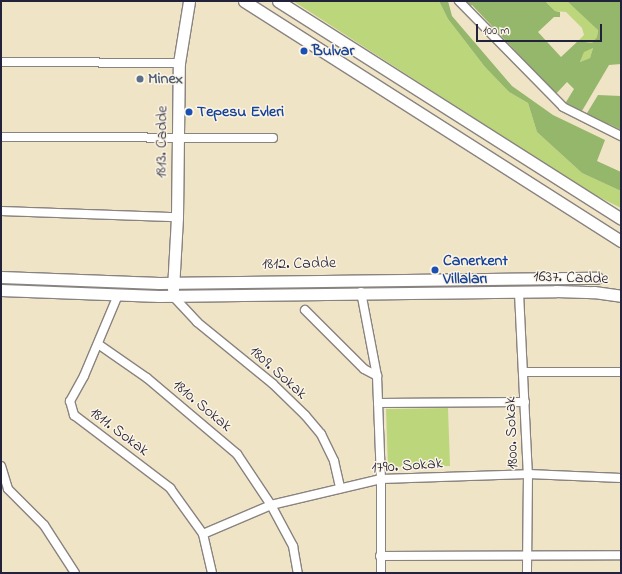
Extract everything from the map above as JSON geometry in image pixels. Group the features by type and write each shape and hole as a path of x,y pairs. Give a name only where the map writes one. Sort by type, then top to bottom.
{"street":[{"path":"244,1 621,241"},
{"path":"278,1 621,219"},
{"path":"459,1 564,107 621,136"},
{"name":"1813. Cadde","path":"172,296 177,217 179,63 188,2"},
{"path":"1,62 179,63"},
{"path":"1,136 273,138"},
{"path":"1,211 177,217"},
{"name":"1812. Cadde","path":"1,277 174,283 597,278"},
{"path":"519,278 519,292"},
{"name":"1812. Cadde","path":"1,290 172,296 361,292 519,292"},
{"path":"361,292 377,376 381,479 381,573"},
{"name":"1637. Cadde","path":"519,292 594,292 621,296"},
{"name":"1800. Sokak","path":"519,292 528,474 528,573"},
{"name":"1811. Sokak","path":"118,295 84,376 70,401 74,415 170,488 203,534"},
{"name":"1809. Sokak","path":"172,296 197,322 273,384 321,434 334,461 340,488"},
{"path":"305,310 364,369 377,376"},
{"name":"1810. Sokak","path":"98,344 146,378 237,454 271,505 293,546 298,573"},
{"path":"524,372 621,372"},
{"path":"378,403 525,402"},
{"path":"1,466 8,489 44,525 75,573"},
{"name":"1790. Sokak","path":"203,534 271,505 381,479 528,474 621,478"},
{"path":"203,534 212,573"},
{"path":"380,556 527,553 621,555"}],"green space":[{"path":"293,1 439,1 448,19 485,67 509,92 528,103 537,132 582,173 621,191 621,208 587,191"},
{"path":"439,1 448,1 452,16 512,86 553,115 605,140 597,161 621,172 621,191 582,173 537,132 528,103 509,92 485,67 448,19"},
{"path":"459,1 545,1 555,11 560,12 560,17 554,17 538,32 561,57 578,41 592,43 597,37 598,30 567,1 621,1 621,64 609,65 579,116 563,107 574,89 567,82 553,97 520,64 524,60 472,5 467,9","holes":["593,48 590,58 580,62 584,52"]},
{"path":"545,1 567,1 596,26 598,29 597,37 592,43 578,41 584,35 582,28 566,12 555,11"},
{"path":"593,48 590,58 580,62 584,51"},
{"path":"598,95 621,96 621,130 609,124 606,129 584,118"},
{"path":"448,408 450,466 388,467 386,409"}],"place":[{"name":"Bulvar","path":"304,51"},
{"name":"Minex","path":"140,79"},
{"name":"Tepesu Evleri","path":"189,112"},
{"name":"Canerkent Villaları","path":"435,270"}]}
